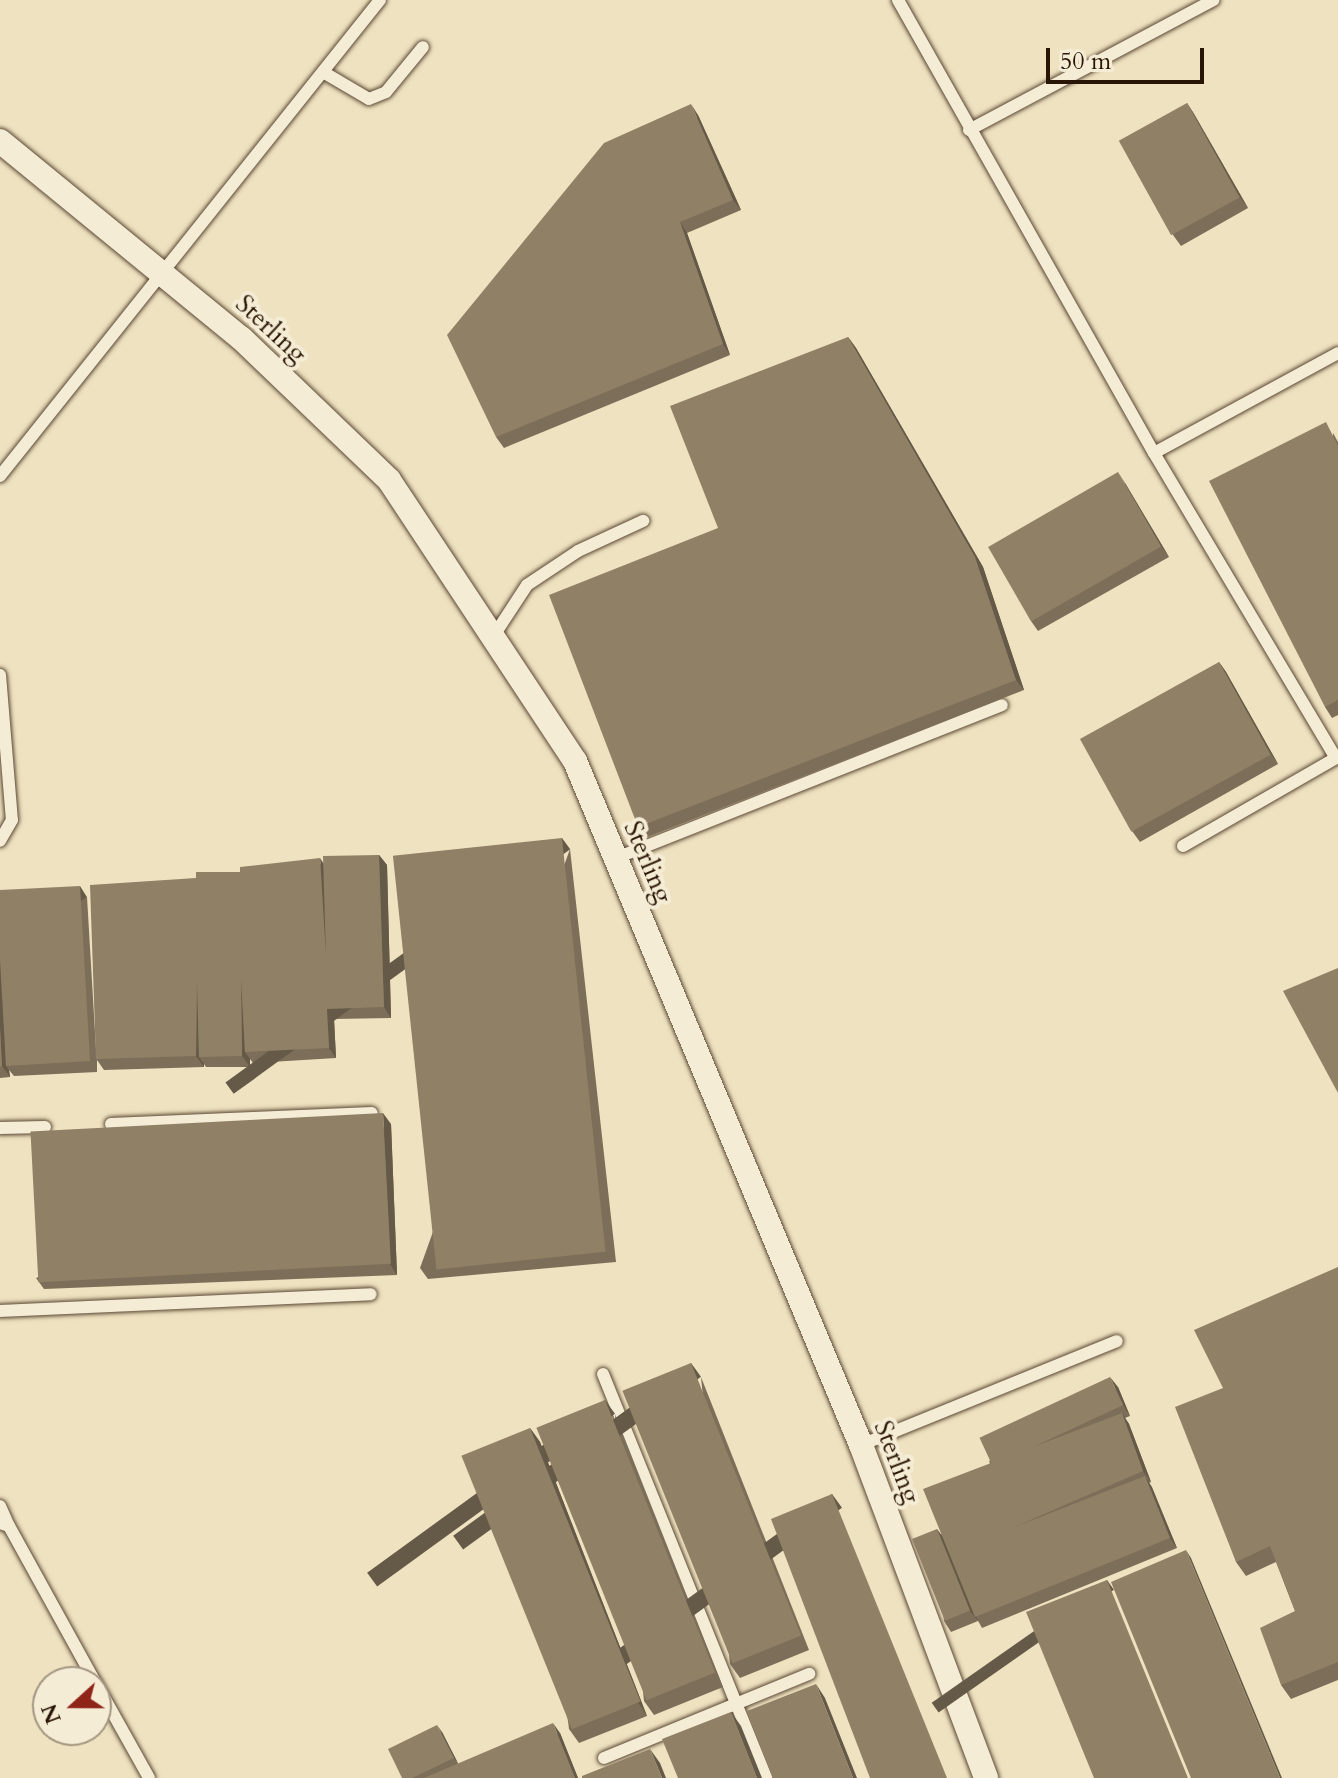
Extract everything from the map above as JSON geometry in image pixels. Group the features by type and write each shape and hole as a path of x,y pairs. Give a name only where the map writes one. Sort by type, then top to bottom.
{"street":[{"name":"Sterling","path":"0,141 241,338 389,480 575,761 861,1445 986,1778"}],"lane":[{"path":"0,476 160,270 380,0"},
{"path":"898,0 1154,453 1337,757 1183,846"},
{"path":"969,130 1214,0"},
{"path":"323,72 369,99 386,92 423,47"},
{"path":"1154,453 1338,353"},
{"path":"493,637 511,602 536,577 578,551 643,521"},
{"path":"0,675 12,820 0,841"},
{"path":"616,858 1002,705"},
{"path":"93,1125 372,1113"},
{"path":"0,1128 62,1126"},
{"path":"0,1311 371,1294"},
{"path":"861,1445 1117,1341"},
{"path":"603,1374 766,1778"},
{"path":"0,1506 4,1524 86,1666"},
{"path":"604,1758 809,1674"},
{"path":"112,1712 149,1778"}],"building":[{"path":"1187,103 1239,197 1171,235 1119,141"},
{"path":"691,104 733,200 680,222 723,344 496,437 447,335 604,143"},
{"path":"848,337 975,557 1016,680 638,827 549,595 718,528 670,406"},
{"path":"1326,422 1338,446 1338,700 1325,707 1209,481"},
{"path":"1118,472 1161,546 1031,621 988,547"},
{"path":"1219,662 1270,755 1131,832 1080,739"},
{"path":"562,838 605,1252 436,1269 393,856"},
{"path":"379,855 384,1007 327,1009 329,1048 245,1052 241,977 242,1056 199,1057 197,979 196,1056 96,1059 90,885 196,878 196,872 240,872 240,867 320,858 326,957 323,856"},
{"path":"80,886 90,1061 6,1066 0,890"},
{"path":"1338,968 1338,1093 1283,991"},
{"path":"383,1113 391,1264 38,1282 30,1131"},
{"path":"1338,1267 1338,1662 1281,1685 1260,1628 1295,1611 1270,1546 1236,1562 1175,1407 1223,1388 1194,1330"},
{"path":"691,1363 801,1636 733,1663 622,1391"},
{"path":"1110,1377 1123,1405 993,1466 979,1438"},
{"path":"605,1400 715,1673 647,1700 536,1428"},
{"path":"1122,1413 1143,1471 1012,1528 1145,1476 1170,1538 975,1617 923,1489"},
{"path":"530,1428 641,1702 572,1729 461,1456"},
{"path":"832,1494 947,1778 870,1778 771,1519"},
{"path":"937,1529 970,1611 945,1621 912,1539"},
{"path":"1186,1550 1280,1778 1191,1778 1111,1582"},
{"path":"1107,1580 1188,1778 1094,1778 1026,1612"},
{"path":"816,1684 853,1778 773,1778 747,1711"},
{"path":"731,1712 757,1778 678,1778 662,1739"},
{"path":"553,1723 575,1778 424,1778"},
{"path":"437,1725 454,1758 412,1778 402,1778 388,1749"},
{"path":"650,1749 662,1778 582,1778 582,1776"}]}
